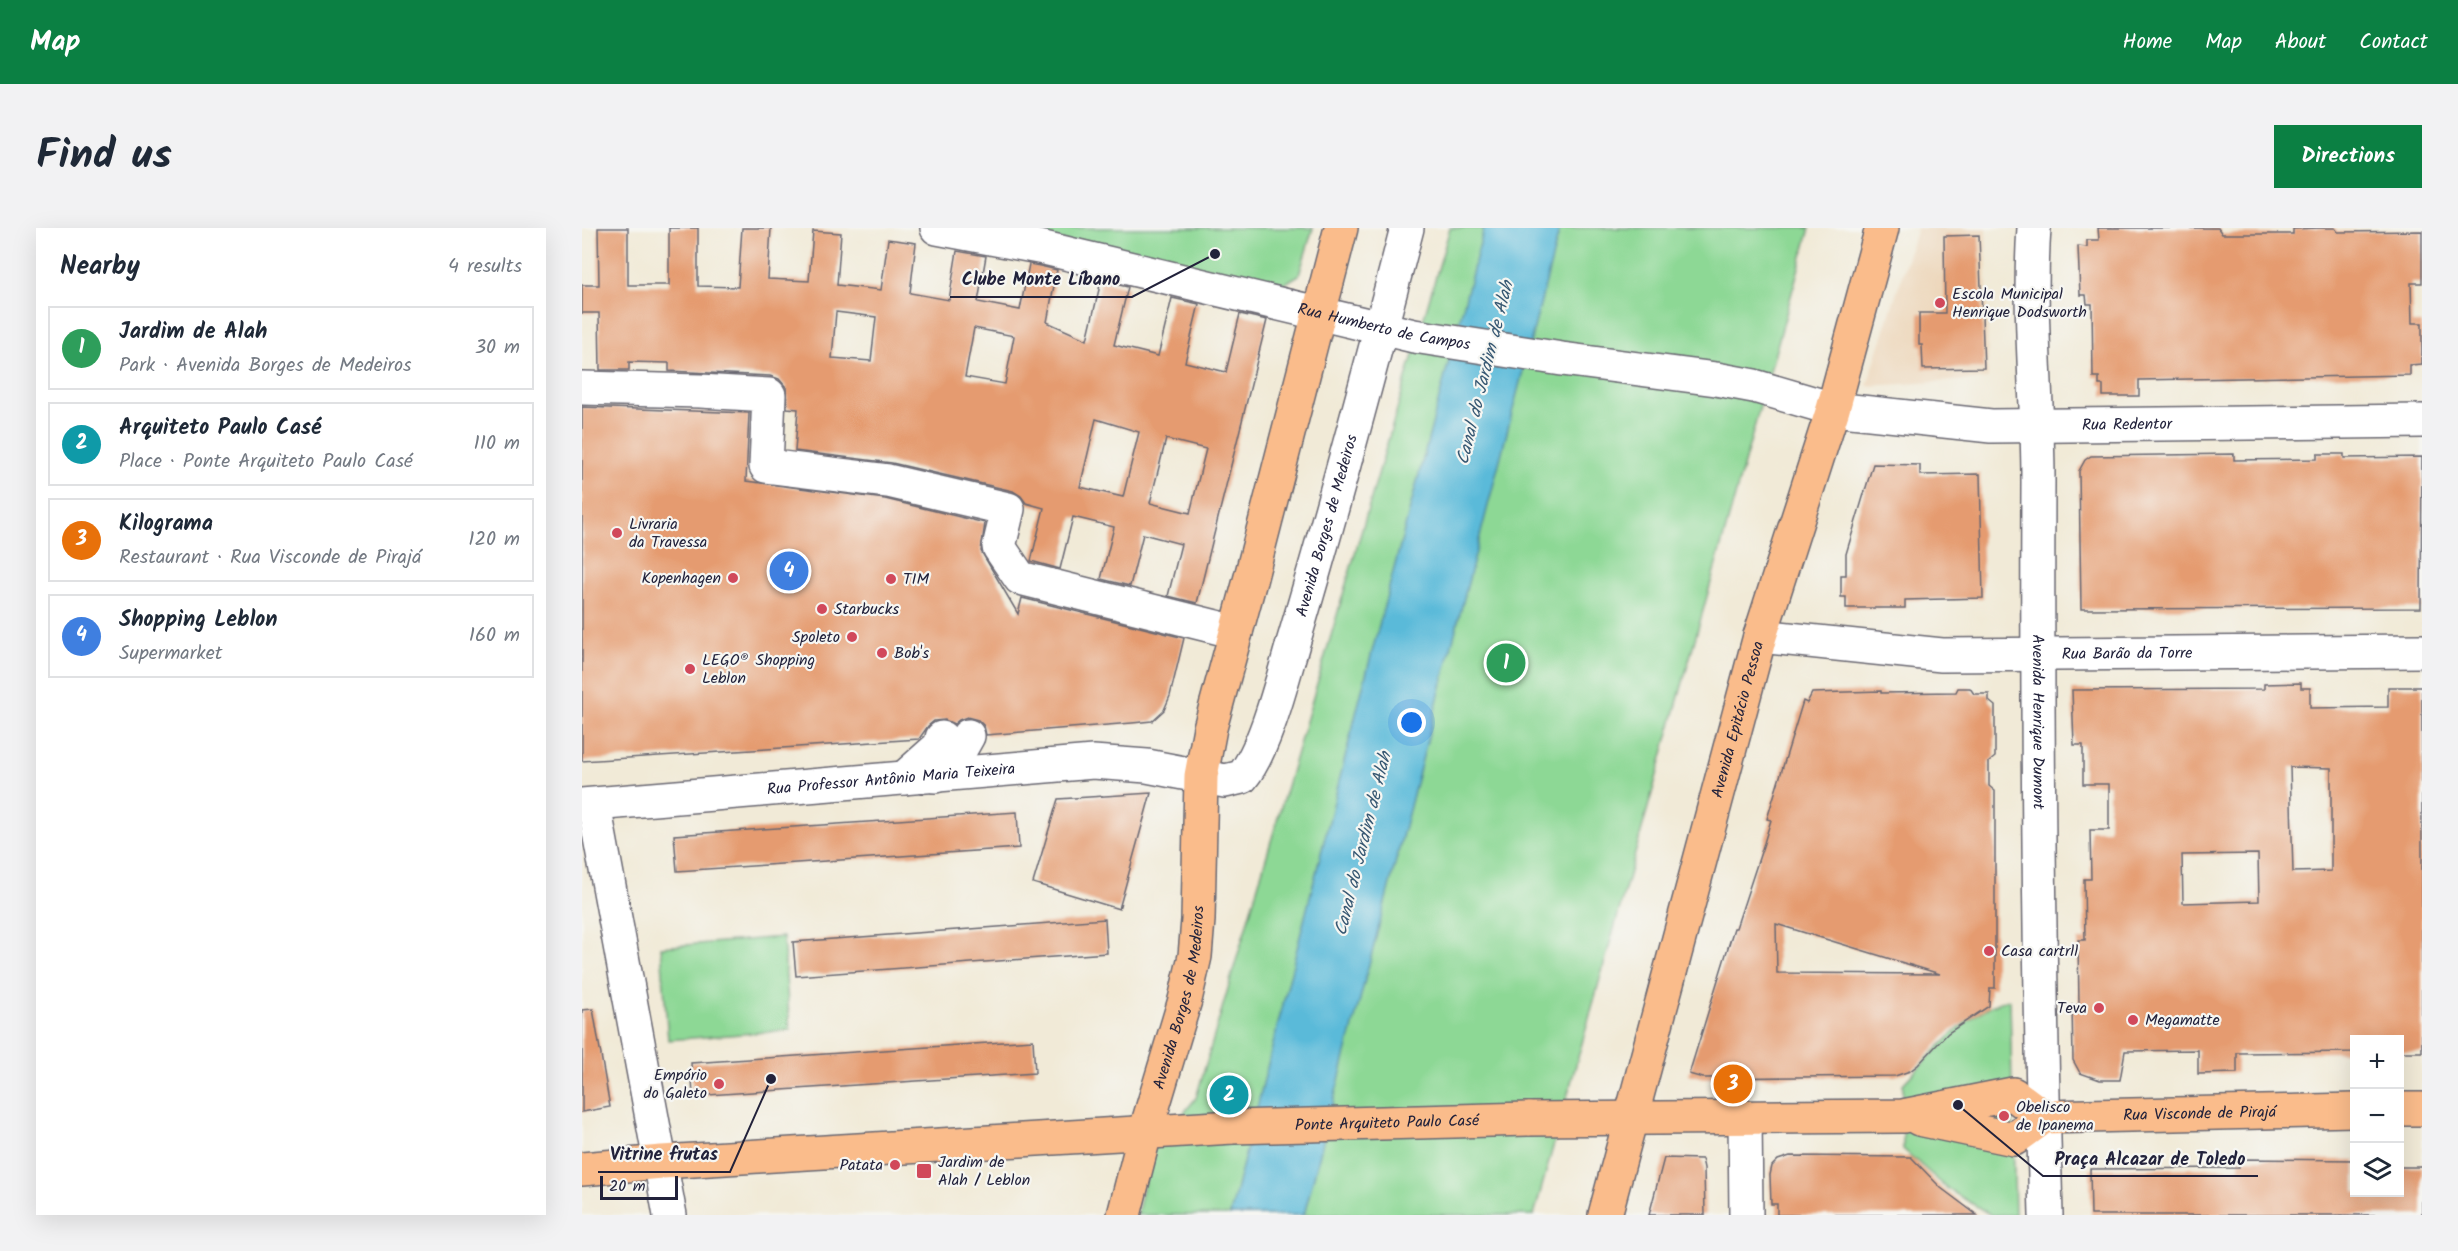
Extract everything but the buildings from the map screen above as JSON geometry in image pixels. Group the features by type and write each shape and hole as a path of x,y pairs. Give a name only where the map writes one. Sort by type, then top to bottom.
{"main road":[{"name":"Avenida Borges de Medeiros","path":"1124,1215 1145,1133 1185,1000 1195,956 1201,776 1210,728 1341,228"},
{"name":"Avenida Epitácio Pessoa","path":"1605,1215 1760,636 1833,409 1882,228"},
{"path":"1630,1118 1903,1116 2013,1095 2044,1117"},
{"path":"2404,1109 2422,1109"},
{"name":"Rua Visconde de Pirajá","path":"2044,1117 2350,1110"},
{"name":"Ponte Arquiteto Paulo Casé","path":"582,1169 662,1162 1233,1127 1630,1118"}],"street":[{"name":"Rua Humberto de Campos","path":"937,228 1044,248 1382,327 1562,359 1727,381 1833,409"},
{"name":"Avenida Borges de Medeiros","path":"1201,776 1226,781 1235,780 1247,771 1255,757 1272,711 1336,495 1407,228"},
{"name":"Avenida Henrique Dumont","path":"2034,228 2038,860 2046,1215"},
{"path":"582,388 769,395 766,466 888,481 1008,509 999,547 1020,578 1236,632"},
{"name":"Rua Redentor","path":"1833,409 1991,426 2422,421"},
{"name":"Rua Barão da Torre","path":"1760,636 1942,655 2422,651"},
{"path":"920,777 941,745 955,737"},
{"name":"Rua Professor Antônio Maria Teixeira","path":"588,805 1093,762 1147,766 1201,776"},
{"path":"588,805 662,1162 670,1215"},
{"path":"1746,1117 1746,1215"}],"shaded area":[{"name":"Escola Municipal Henrique Dodsworth","path":"1917,228 1986,228 1988,379 1867,386"}],"green space":[{"path":"1007,228 1313,228 1299,275 1274,290"},
{"path":"1450,228 1810,228 1534,1215 1137,1215 1151,1153 1196,1098"},
{"path":"783,937 790,1030 668,1040 661,947"},
{"path":"2010,1000 2015,1215 1991,1215 1949,1190 1903,1149 1903,1084 1938,1047 1968,1021 1997,1003"}],"water":[{"name":"Canal do Jardim de Alah","path":"1484,228 1560,228 1304,1215 1230,1215 1363,686"}],"place":[{"name":"Clube Monte Líbano","path":"1215,254"},
{"name":"Escola Municipal Henrique Dodsworth","path":"1940,303"},
{"name":"Livraria da Travessa","path":"617,533"},
{"name":"Shopping Leblon","path":"789,571"},
{"name":"Kopenhagen","path":"733,578"},
{"name":"TIM","path":"891,579"},
{"name":"Starbucks","path":"822,609"},
{"name":"Spoleto","path":"852,637"},
{"name":"Bob's","path":"882,653"},
{"name":"Jardim de Alah","path":"1506,663"},
{"name":"LEGO® Shopping Leblon","path":"690,669"},
{"name":"Casa cartrll","path":"1989,951"},
{"name":"Teva","path":"2099,1008"},
{"name":"Megamatte","path":"2133,1020"},
{"name":"Vitrine frutas","path":"771,1079"},
{"name":"Empório do Galeto","path":"719,1084"},
{"name":"Kilograma","path":"1733,1084"},
{"name":"Arquiteto Paulo Casé","path":"1229,1095"},
{"name":"Praça Alcazar de Toledo","path":"1958,1105"},
{"name":"Obelisco de Ipanema","path":"2004,1116"},
{"name":"Patata","path":"895,1165"},
{"name":"Jardim de Alah / Leblon","path":"924,1171"}]}
